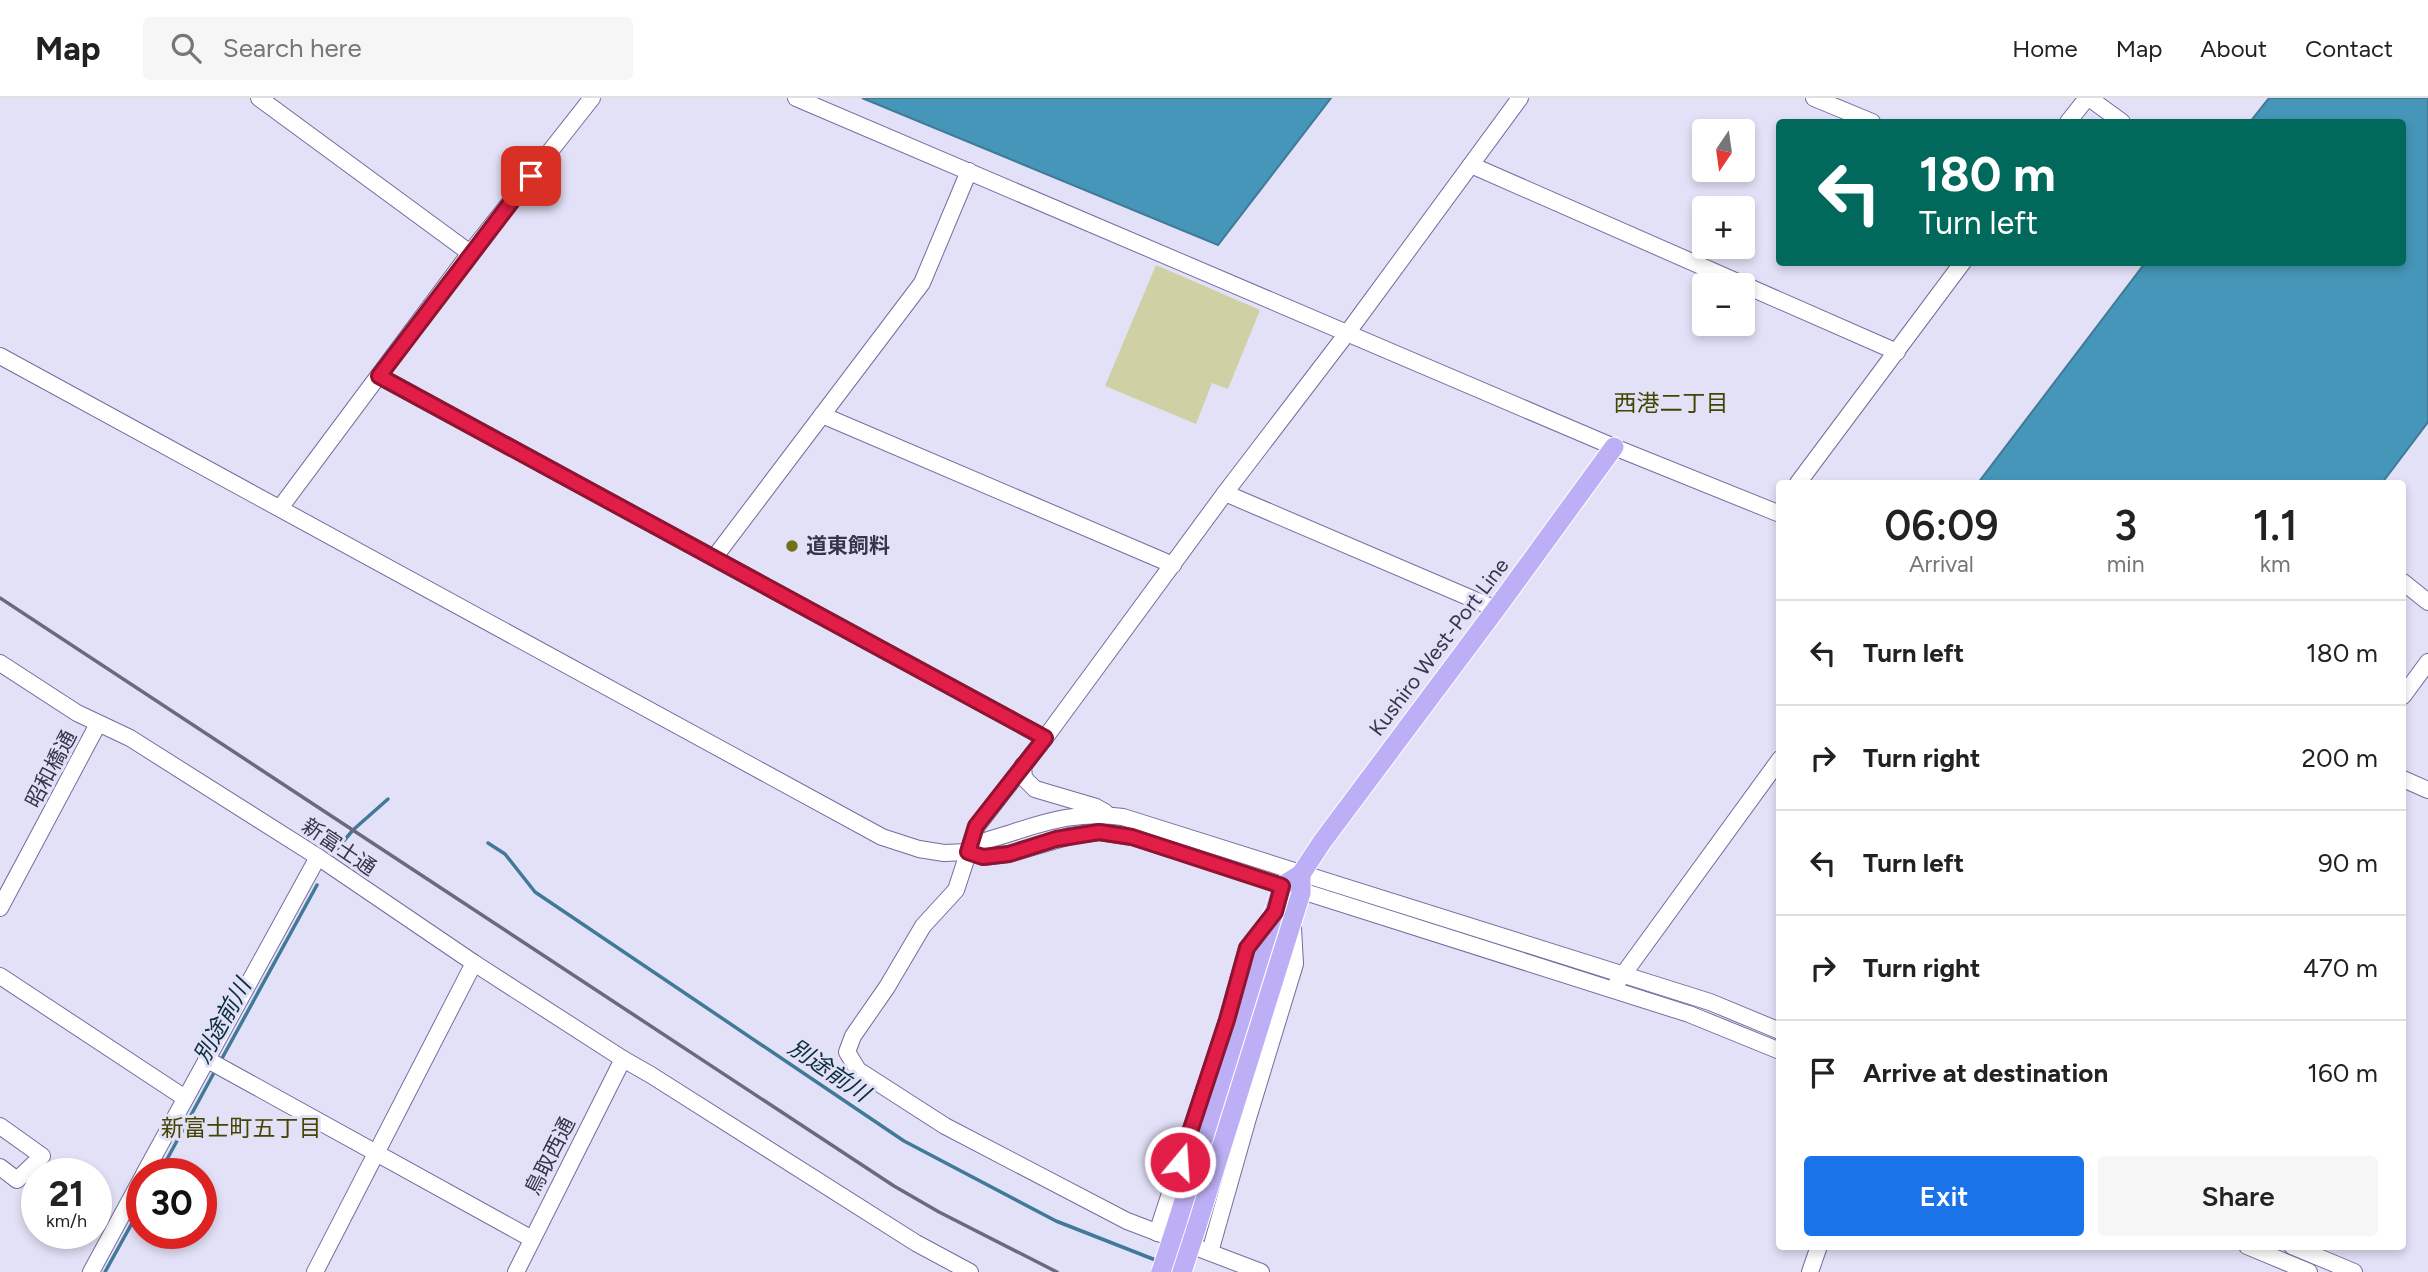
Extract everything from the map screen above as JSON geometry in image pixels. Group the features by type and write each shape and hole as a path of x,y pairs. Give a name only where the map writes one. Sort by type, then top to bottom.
{"main road":[{"name":"Kushiro West-Port Line","path":"1186,1226 1295,884 1322,842 1614,447"},
{"path":"1161,1272 1186,1226"},
{"path":"1182,1272 1186,1226"}],"street":[{"path":"259,98 470,253"},
{"path":"280,508 470,253 592,98"},
{"path":"796,98 1614,447 1776,510"},
{"path":"1261,1272 1127,1221 945,1126 858,1070 847,1052 853,1036 887,988 923,926 956,890 976,826 1045,738 1520,98"},
{"path":"1814,98 1865,119"},
{"path":"2070,119 2087,98 2118,119"},
{"path":"1471,165 1898,352"},
{"path":"714,558 922,283 969,171"},
{"path":"1800,480 1961,266"},
{"path":"0,356 882,837 919,849 944,853 968,852 983,857 1009,854 1043,842 1099,832 1132,837 1295,884 1689,1014 1776,1049"},
{"path":"379,376 1045,738"},
{"path":"822,415 1173,565"},
{"path":"1225,493 1496,610"},
{"path":"2406,584 2428,602"},
{"path":"2406,692 2428,662"},
{"name":"新富士通","path":"0,663 98,724 130,738 317,857 623,1059 651,1074 892,1228 970,1272"},
{"name":"昭和橋通","path":"0,908 98,724"},
{"path":"1023,765 1024,778 1035,789 1096,807 1111,815 1157,827 1295,884 1413,906 1710,1002 1776,1029"},
{"path":"1611,990 1776,765"},
{"path":"2406,780 2428,790"},
{"path":"968,852 981,841 1052,819 1111,815"},
{"path":"153,1158 317,857"},
{"path":"1157,1233 1227,1020 1247,948 1283,915 1295,964 1210,1252"},
{"path":"315,1272 474,963"},
{"path":"0,976 185,1098"},
{"path":"206,1059 532,1239"},
{"name":"鳥取西通","path":"516,1272 623,1059"},
{"path":"0,1126 42,1156 17,1180 0,1167"},
{"path":"91,1272 126,1207"},
{"path":"1810,1272 1818,1250"},
{"path":"2257,1250 2309,1272"},
{"path":"2301,1250 2354,1272"}],"green space":[{"path":"1156,265 1260,310 1228,389 1212,383 1196,424 1105,386"}],"water":[{"path":"862,98 1331,98 1218,245"},
{"path":"2269,98 2428,98 2428,422 2384,480 1980,480 2143,266 2406,266 2406,119 2252,119"}],"waterway":[{"name":"別途前川","path":"336,850 353,830 388,799"},
{"name":"別途前川","path":"488,843 505,854 535,892 904,1141 1056,1221 1158,1261"},
{"name":"別途前川","path":"220,1062 317,885"},
{"name":"別途前川","path":"168,1158 216,1069"},
{"name":"別途前川","path":"105,1272 126,1234"}],"railway":[{"path":"0,598 894,1186 1057,1272"}],"place":[{"name":"道東飼料","path":"792,546"}],"district":[{"name":"西港二丁目","path":"1671,403"},
{"name":"新富士町五丁目","path":"241,1128"}],"route":[{"path":"531,176 379,376 1045,738 976,826 968,852 983,857 1009,854 1043,842 1099,832 1132,837 1282,886 1275,912 1247,948 1227,1020 1180,1162"}]}
